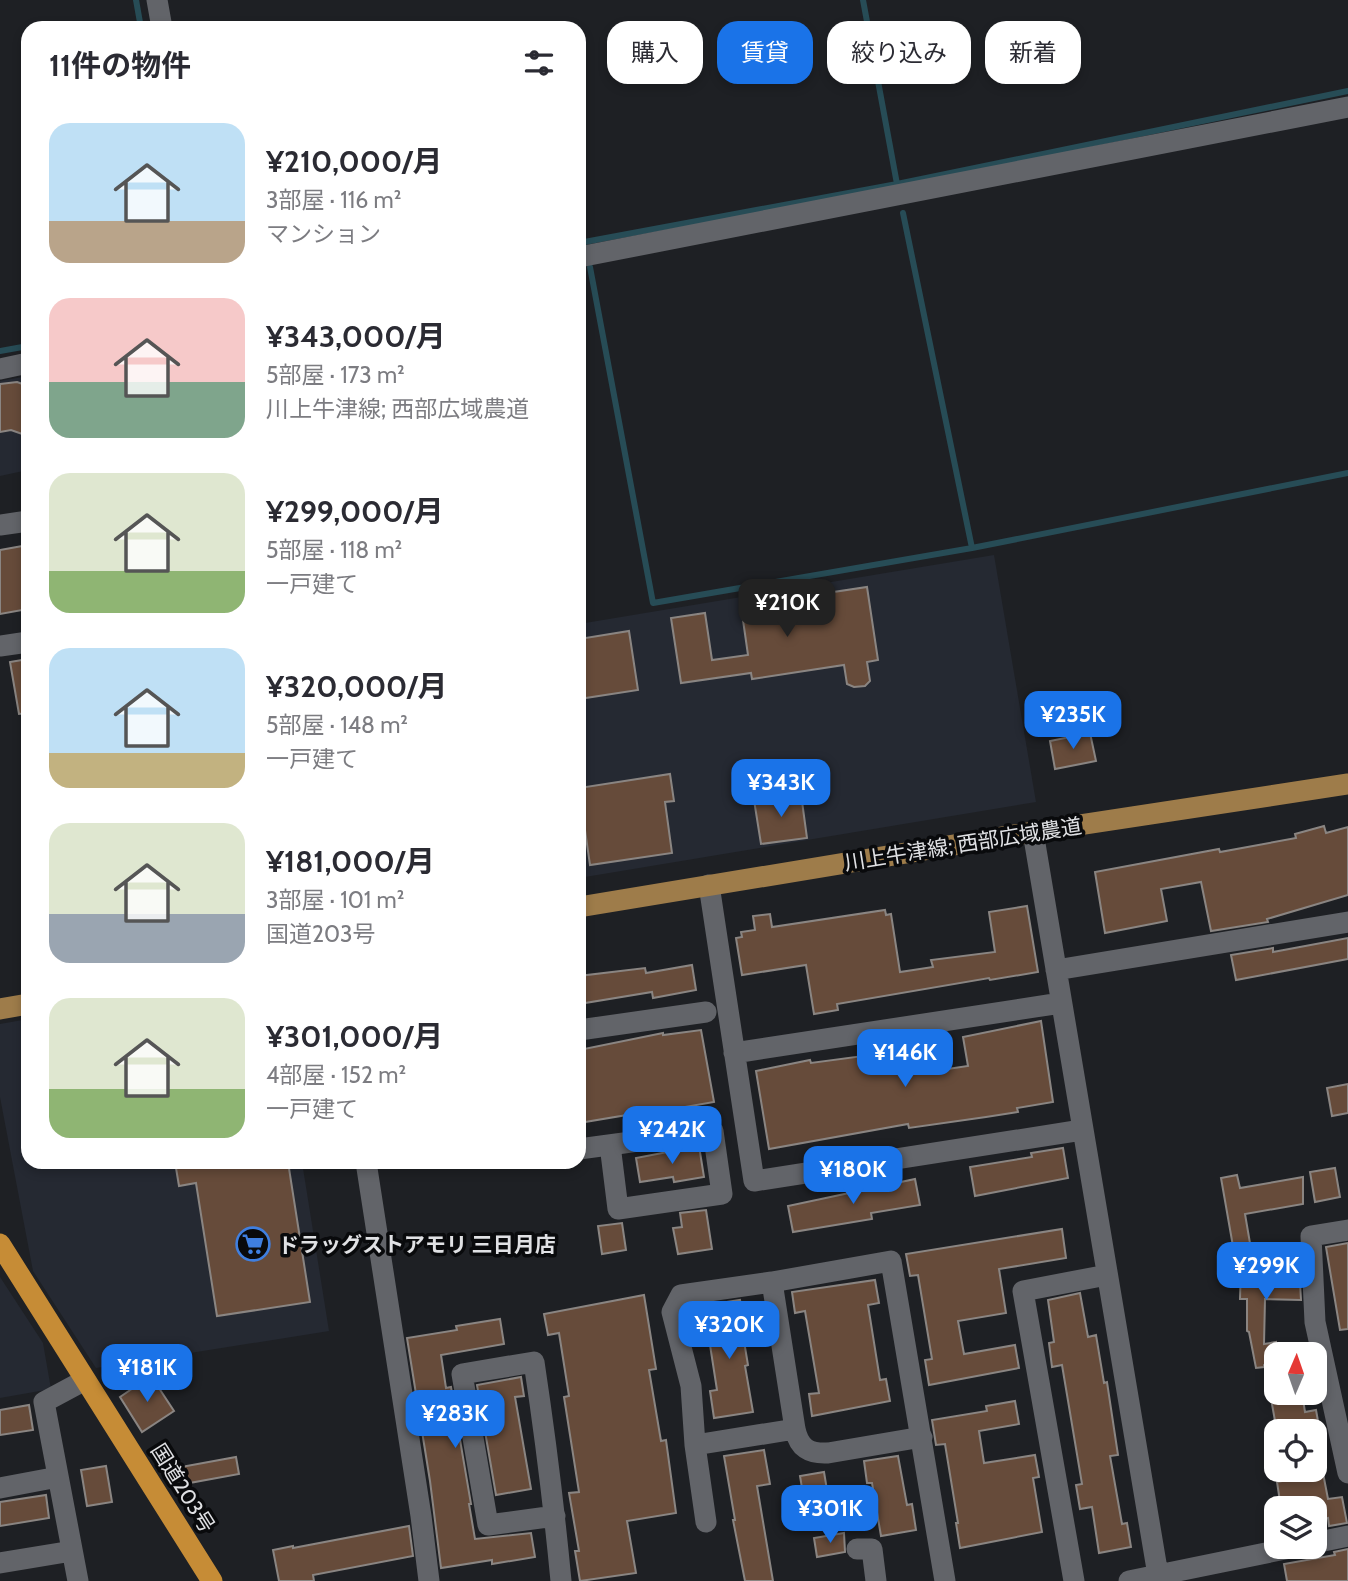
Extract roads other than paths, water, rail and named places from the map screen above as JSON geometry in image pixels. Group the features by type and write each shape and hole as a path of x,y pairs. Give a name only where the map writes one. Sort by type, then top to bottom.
{"highway":[{"name":"国道203号","path":"0,1244 212,1581"}],"main road":[{"name":"川上牛津線; 西部広域農道","path":"586,906 1348,783"},
{"path":"0,1010 21,1006"}],"street":[{"path":"157,0 161,21"},
{"path":"586,256 1348,107"},
{"path":"0,369 21,364"},
{"path":"0,525 21,522"},
{"path":"0,646 21,643"},
{"path":"1032,832 1158,1578"},
{"path":"709,885 754,1181 1082,1130"},
{"path":"1056,970 1348,922"},
{"path":"734,1053 1061,1003"},
{"path":"586,1029 706,1012"},
{"path":"586,1148 713,1131 722,1195 618,1209 610,1145"},
{"path":"367,1169 429,1581"},
{"path":"1348,1230 1311,1236 1315,1322 1348,1473"},
{"path":"706,1522 695,1445 691,1385 672,1312 681,1296 891,1261 945,1581"},
{"path":"1074,1581 1023,1291 1107,1275"},
{"path":"772,1282 795,1429 798,1441 805,1449 814,1453 828,1453 922,1437"},
{"path":"555,1516 488,1525 462,1374 534,1362 551,1468 561,1581"},
{"path":"78,1581 44,1402 85,1380"},
{"path":"695,1445 795,1429"},
{"path":"0,1488 58,1477"},
{"path":"1327,1540 1348,1536"},
{"path":"856,1549 872,1549 876,1581"},
{"path":"0,1563 72,1551"},
{"path":"1129,1581 1158,1578 1264,1554"}],"waterway":[{"path":"136,0 140,21"},
{"path":"863,0 897,184"},
{"path":"586,242 897,184 1348,91"},
{"path":"903,213 972,548"},
{"path":"590,267 653,603 972,548 1348,473"},
{"path":"0,351 21,347"}],"place":[{"name":"ドラッグストアモリ 三日月店","path":"253,1244"}]}
